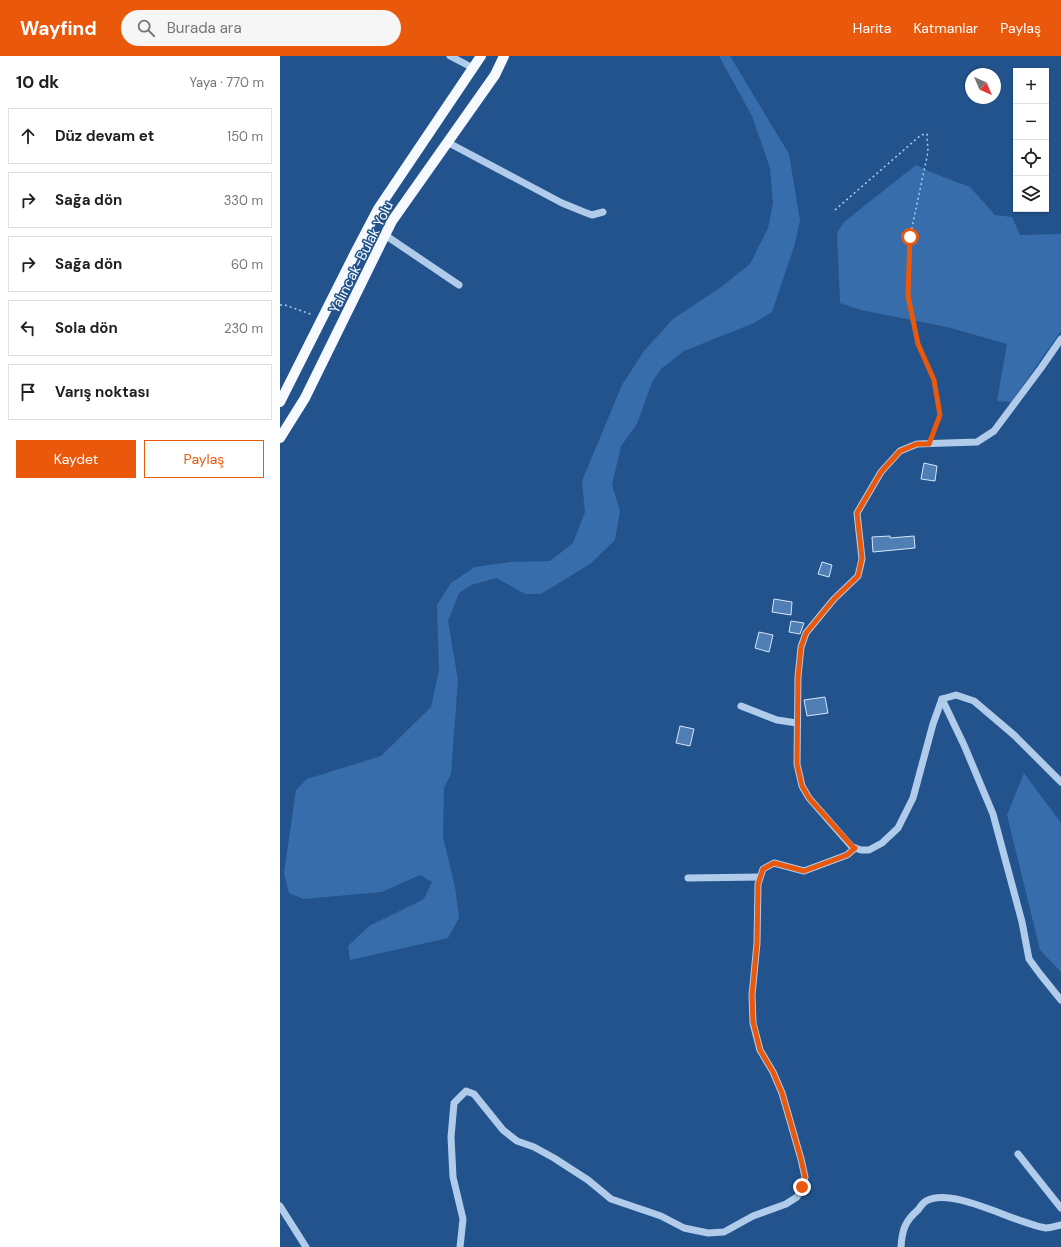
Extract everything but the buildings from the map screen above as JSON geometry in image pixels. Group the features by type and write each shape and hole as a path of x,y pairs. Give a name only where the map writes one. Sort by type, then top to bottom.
{"main road":[{"name":"Yalıncak-Bulak Yolu","path":"280,402 378,209 481,56"},
{"name":"Yalıncak-Bulak Yolu","path":"280,438 305,398 392,221 495,75 504,56"}],"street":[{"path":"450,56 473,68"},
{"path":"447,142 573,208 592,215 603,212"},
{"path":"385,235 459,285"},
{"path":"942,699 933,724 913,798 898,828 882,844 869,850 855,848 809,798 802,786 797,764 797,723 801,647 806,633 834,599 858,576 862,558 857,513 881,472 900,451 917,444 977,442 994,431 1061,339"},
{"path":"942,699 956,695 974,701 1014,735 1061,782"},
{"path":"942,699 964,745 993,814 1022,922 1029,958 1061,1000"},
{"path":"741,706 777,720 797,723"},
{"path":"460,1247 464,1219 453,1177 451,1137 454,1103 466,1091 474,1094 503,1130 517,1141 534,1147 554,1158 588,1180 611,1199 661,1216 684,1228 708,1232 724,1232 753,1216 786,1204 798,1197 805,1177 801,1159 782,1093 773,1072 760,1050 753,1022 752,995 757,943 758,884 763,869 774,863 804,871 847,855 855,848"},
{"path":"688,878 760,877"},
{"path":"1018,1154 1061,1208"},
{"path":"901,1247 902,1233 909,1217 927,1201 945,1197 960,1199 1018,1220 1047,1228 1061,1225"},
{"path":"280,1206 306,1247"}],"path":[{"path":"835,210 921,134 927,134 928,152 910,237 908,296 918,344 934,380 940,415 929,444"},
{"path":"280,305 285,305 322,318"}],"shaded area":[{"path":"719,56 730,56 789,154 800,221 794,247 772,312 754,323 684,351 661,369 652,382 637,424 621,446 612,485 620,511 615,540 590,564 541,594 525,594 497,578 471,585 459,593 448,621 458,680 451,774 444,788 443,837 455,887 459,918 448,938 350,960 348,946 369,926 424,899 432,882 420,875 382,892 303,899 289,893 284,873 296,790 307,779 381,756 431,707 439,670 437,605 451,583 475,567 510,562 550,561 573,543 585,512 582,481 622,385 644,351 673,319 721,287 750,264 768,228 773,203 770,168 752,116"},
{"path":"916,165 970,187 995,215 1012,217 1020,235 1061,234 1061,331 1011,402 997,401 1007,344 947,327 861,310 840,303 837,233 844,222"},
{"path":"1024,773 1061,823 1061,972 1040,950 1007,815"}],"route":[{"path":"802,1187 805,1177 782,1093 773,1072 760,1050 753,1022 752,995 758,925 758,884 763,869 774,863 804,871 847,855 855,848 809,798 802,786 797,764 798,677 801,647 806,633 834,599 858,576 862,558 857,513 881,472 900,451 917,444 929,444 940,415 934,380 918,344 908,296 910,237"}]}
